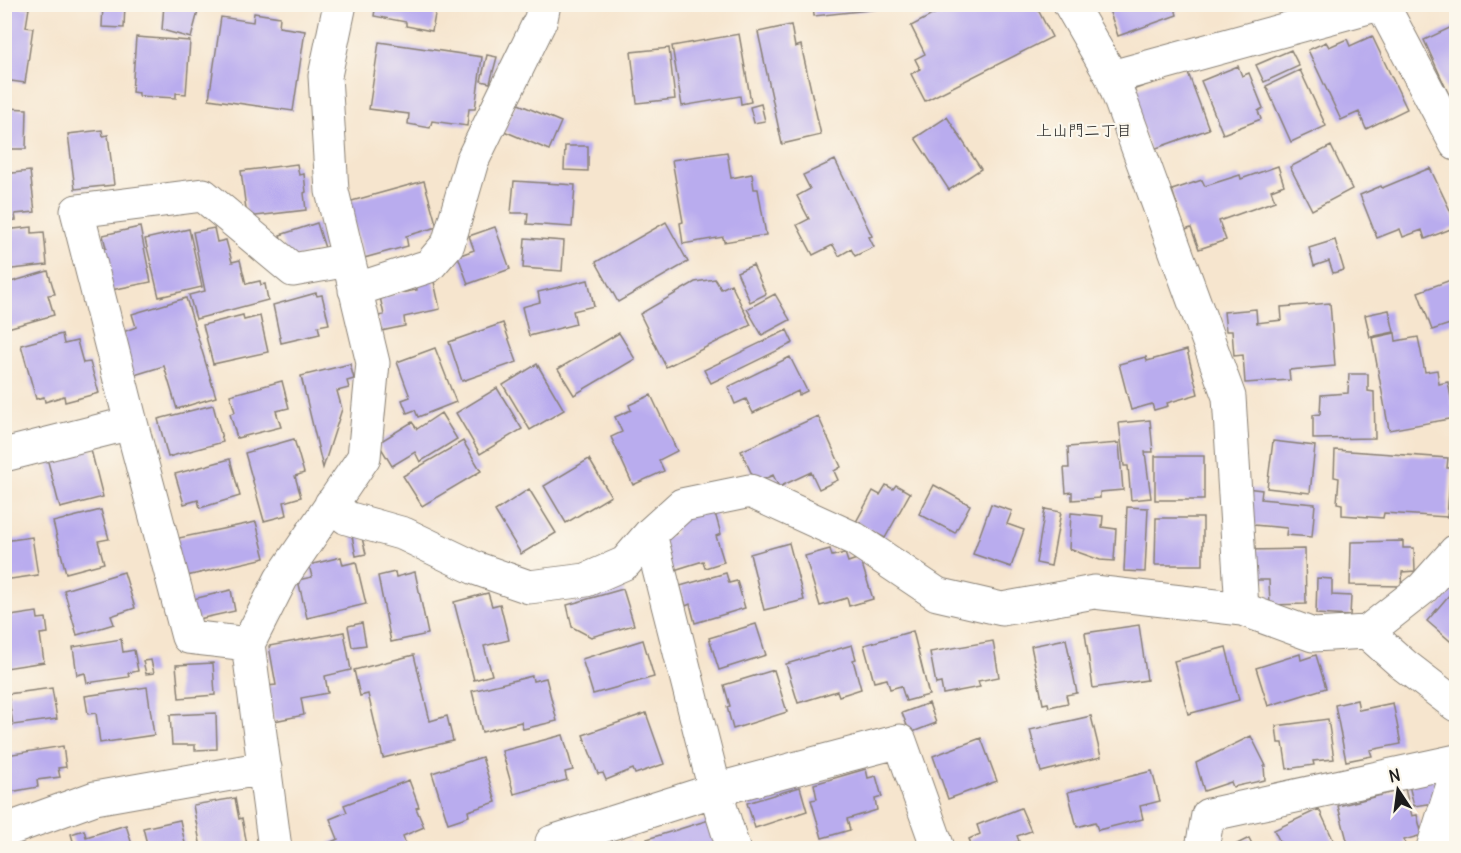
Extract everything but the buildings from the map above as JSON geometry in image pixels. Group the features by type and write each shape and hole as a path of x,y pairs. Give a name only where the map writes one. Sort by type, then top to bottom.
{"street":[{"path":"275,849 248,644 281,579 364,457 373,363 332,191 325,76 340,4"},
{"path":"248,644 188,637 77,211 204,195 293,270 351,275 429,266 448,244 472,160 541,19 544,4"},
{"path":"1070,4 1112,77 1229,397 1242,609"},
{"path":"1112,77 1381,4 1456,144"},
{"path":"4,455 131,423"},
{"path":"332,504 347,518 404,534 475,568 529,587 586,580 625,562 650,534 682,505 750,491 855,539 937,594 1002,609 1094,592 1242,609 1313,635 1367,632 1423,588 1456,551"},
{"path":"650,534 714,790 733,849"},
{"path":"1367,632 1404,665 1456,705"},
{"path":"546,846 714,790 900,741 938,849"},
{"path":"1202,849 1208,815 1456,761"},
{"path":"4,831 95,798 266,768"},
{"path":"1432,849 1456,775"}],"district":[{"name":"上山門二丁目","path":"1084,130"}]}
